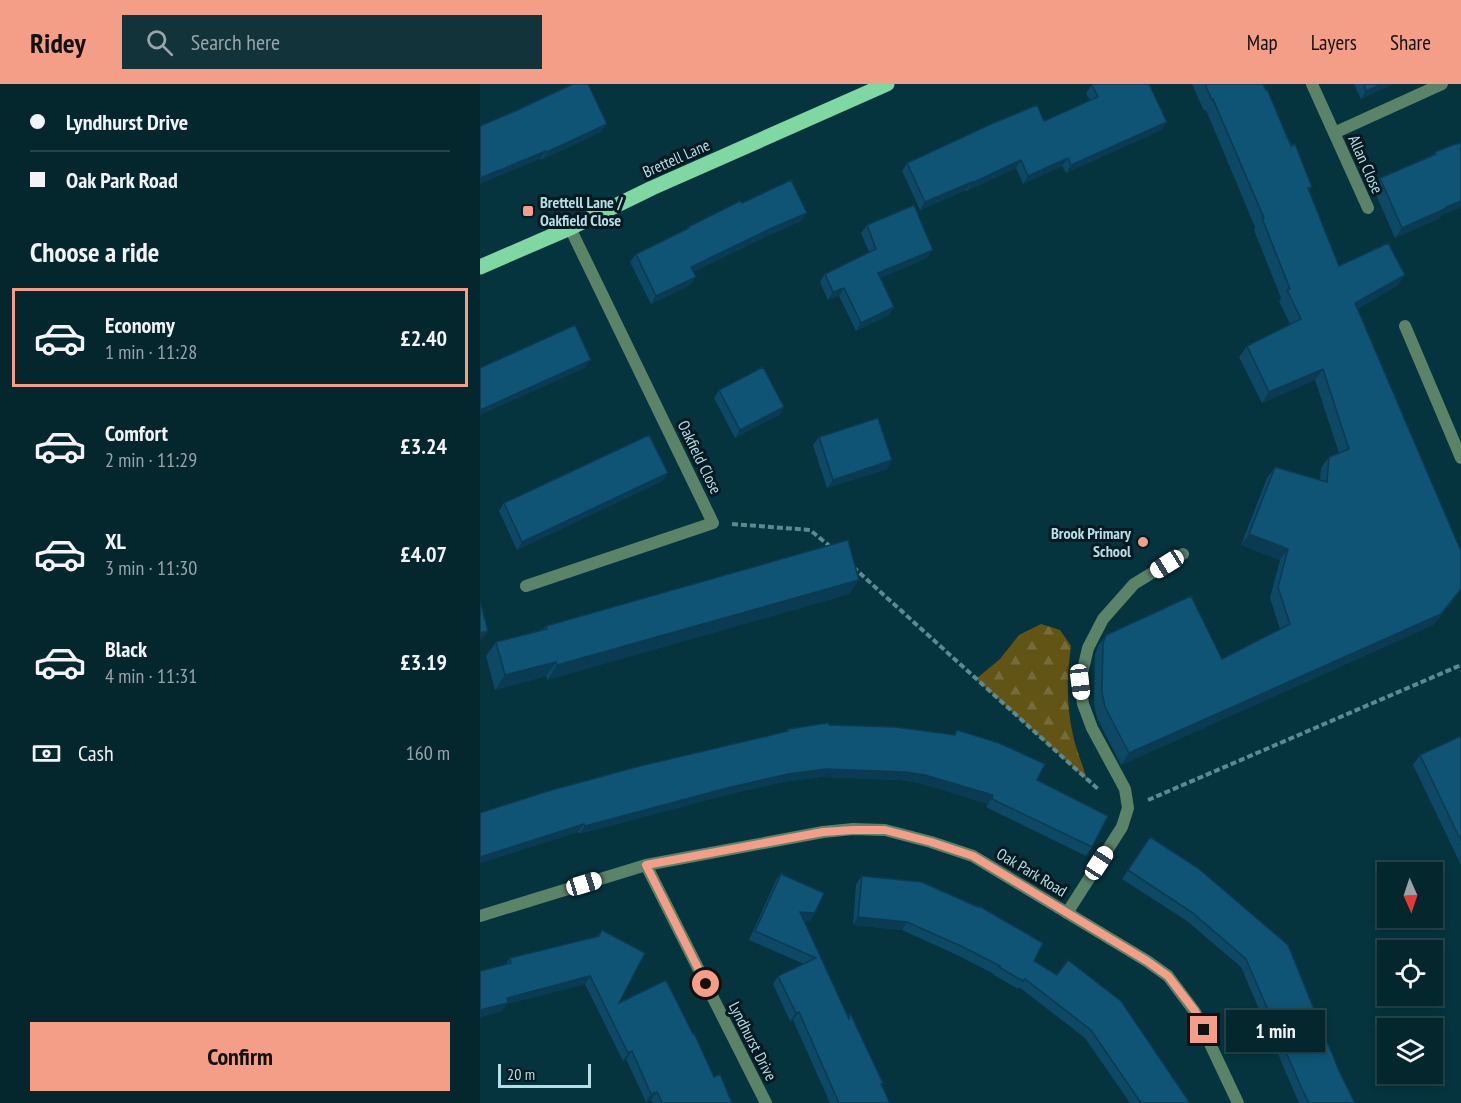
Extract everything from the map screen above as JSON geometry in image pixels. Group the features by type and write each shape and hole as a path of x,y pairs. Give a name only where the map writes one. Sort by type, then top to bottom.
{"main road":[{"name":"Brettell Lane","path":"480,267 887,84"}],"street":[{"name":"Allan Close","path":"1312,84 1368,208"},
{"name":"Allan Close","path":"1334,133 1442,84"},
{"name":"Oakfield Close","path":"570,228 713,523"},
{"path":"1405,326 1461,458"},
{"path":"526,586 713,523"},
{"path":"1067,912 1122,827 1127,811 1125,789 1083,704 1080,682 1088,648 1103,619 1134,584 1183,554"},
{"name":"Oak Park Road","path":"480,916 646,865 823,832 885,830 973,856 1168,976 1195,1011 1238,1103"},
{"name":"Lyndhurst Drive","path":"646,865 766,1103"}],"path":[{"path":"713,523 810,530 838,554"},
{"path":"847,562 1127,811 1461,665"}],"green space":[{"path":"1041,624 1060,630 1071,646 1068,679 1069,713 1074,741 1087,780 976,679 1000,659 1019,635"}],"building":[{"path":"573,84 588,84 607,124 547,152 480,178 480,126"},
{"path":"1093,84 1149,84 1167,122 1071,165 1068,158 1028,176 1021,160 925,202 907,163 1037,105 1044,121 1098,97"},
{"path":"1205,84 1263,84 1291,146 1295,144 1312,187 1308,188 1339,266 1388,243 1405,275 1355,303 1461,551 1461,589 1441,614 1129,753 1105,707 1102,692 1103,643 1106,635 1191,596 1222,659 1290,624 1278,587 1288,549 1249,534 1275,467 1327,482 1329,457 1349,449 1323,369 1269,392 1247,346 1301,319 1287,290 1290,289 1262,218 1264,218"},
{"path":"1364,84 1381,84 1366,91"},
{"path":"1461,142 1461,201 1402,228 1380,178"},
{"path":"791,180 807,213 691,267 696,277 656,296 636,254 740,201 742,203"},
{"path":"914,205 933,250 878,273 894,307 861,323 844,288 833,292 825,274 876,249 867,225"},
{"path":"575,325 591,360 480,410 480,368"},
{"path":"763,367 784,407 740,430 719,390"},
{"path":"878,418 892,460 833,480 819,437"},
{"path":"649,435 668,473 522,542 504,503"},
{"path":"848,540 859,580 557,665 556,662 505,675 496,642"},
{"path":"480,601 488,631 480,633"},
{"path":"828,723 829,725 895,727 955,735 957,730 999,743 1045,764 1037,780 1108,816 1092,847 992,799 993,795 925,775 906,772 826,769 788,774 585,826 584,824 480,857 480,813 548,791 636,767 788,731 788,729"},
{"path":"1461,736 1461,841 1420,755"},
{"path":"1150,837 1198,868 1288,945 1340,1073 1355,1103 1309,1103 1246,959 1193,913 1128,870"},
{"path":"782,872 783,875 824,893 815,913 800,912 849,1019 850,1013 883,1083 881,1084 890,1103 839,1103 799,1012 796,1013 778,976 816,958 755,931"},
{"path":"862,876 922,882 979,906 1043,943 1034,961 1057,975 1068,960 1121,1001 1190,1103 1141,1103 1091,1030 1025,979 1023,981 963,947 907,922 858,917"},
{"path":"602,930 645,953 619,1003 666,980 714,1077 720,1074 732,1103 662,1103 657,1092 651,1094 632,1051 628,1053 590,976 507,998 508,1003 480,1010 480,971 511,963 510,958 599,936"}],"place":[{"name":"Brettell Lane / Oakfield Close","path":"528,211"},
{"name":"Brook Primary School","path":"1143,542"}],"route":[{"path":"706,984 646,865 823,832 885,830 973,856 1147,961 1168,976 1195,1011 1204,1030"}]}
